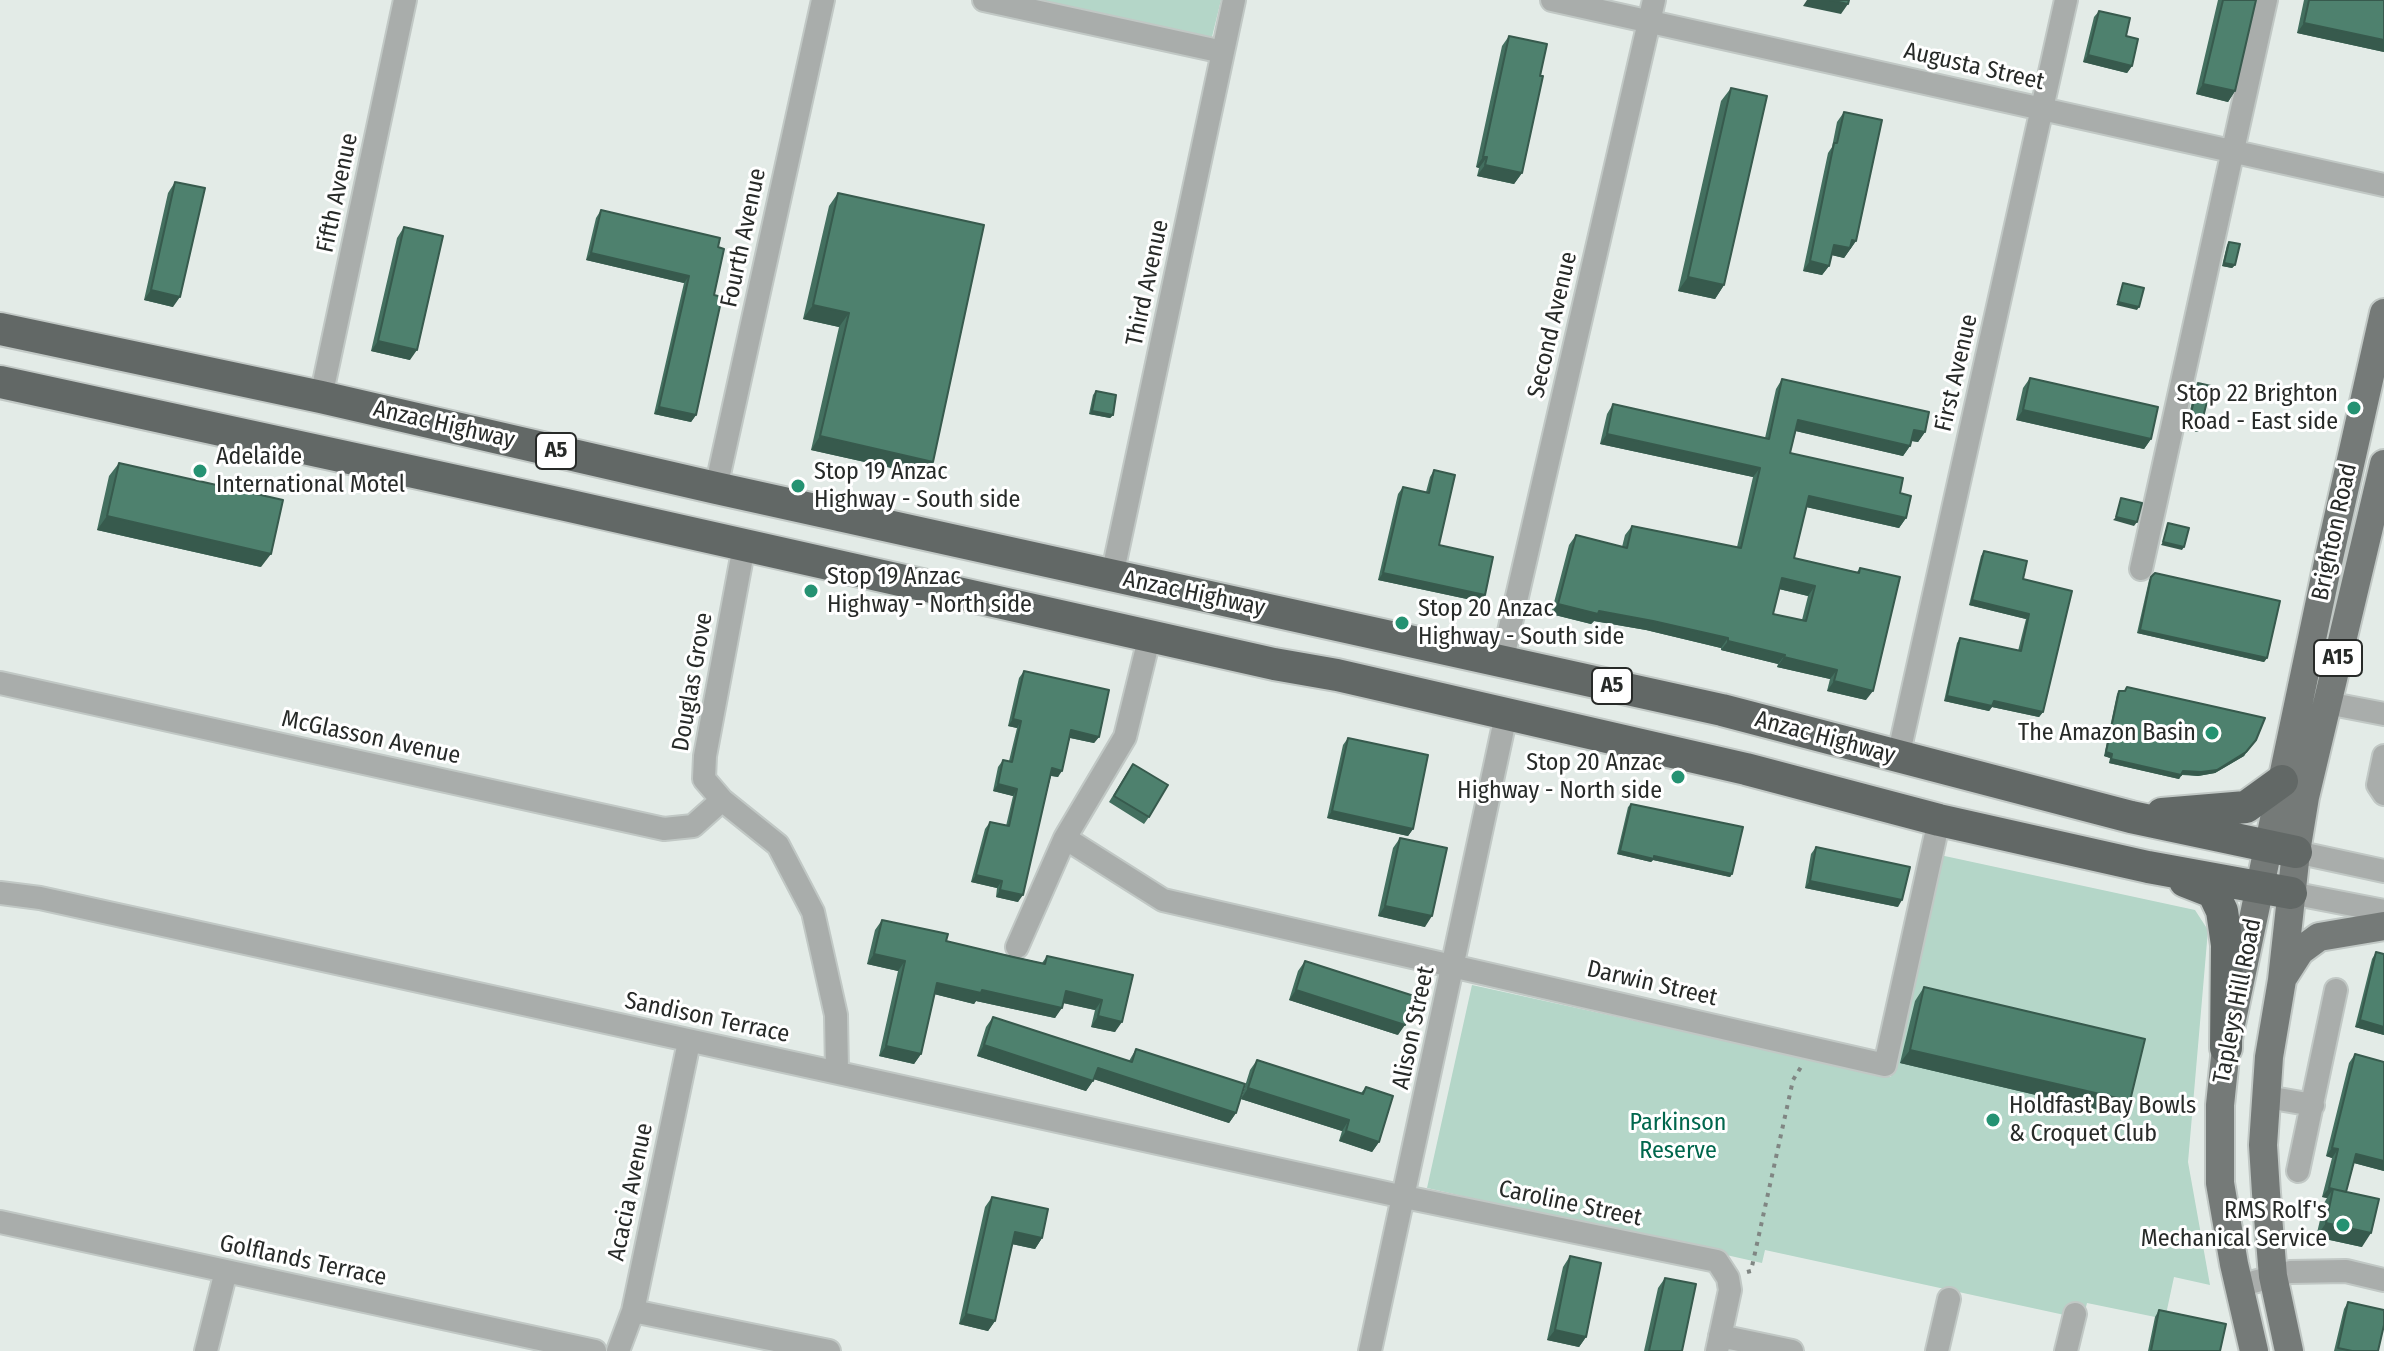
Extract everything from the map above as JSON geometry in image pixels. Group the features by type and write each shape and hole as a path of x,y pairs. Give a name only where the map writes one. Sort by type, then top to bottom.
{"highway":[{"name":"Anzac Highway","path":"0,329 321,397 716,488 1722,710 2131,817 2282,849"},
{"name":"Anzac Highway","path":"0,382 1274,664 1337,675 1746,769 1939,820 2148,867 2291,893"},
{"path":"497,492 510,472 511,457 504,439"},
{"path":"545,449 533,469 537,481 566,505"},
{"path":"1274,664 1283,658 1287,645 1289,626 1282,614"},
{"path":"1324,623 1314,646 1316,655 1337,675"},
{"path":"1674,753 1684,747 1687,730 1685,714 1675,700"},
{"path":"1722,710 1714,722 1717,745 1726,758 1746,769"},
{"path":"2131,817 2246,807 2282,781"},
{"path":"2148,867 2213,892 2222,911 2227,945 2226,1048"}],"main road":[{"name":"Brighton Road","path":"2282,849 2282,781 2384,313"},
{"name":"Brighton Road","path":"2282,849 2305,797 2384,464"},
{"name":"A15","path":"2260,888 2282,849"},
{"name":"A15","path":"2282,849 2291,893"},
{"name":"Tapleys Hill Road","path":"2254,1351 2220,1183 2220,1105 2226,1048 2260,888"},
{"name":"Tapleys Hill Road","path":"2289,1351 2273,1276 2263,1145 2269,1057 2282,980 2291,893"},
{"path":"2282,980 2300,951 2319,937 2384,926"}],"street":[{"name":"Fifth Avenue","path":"321,397 405,0"},
{"name":"Fourth Avenue","path":"716,488 823,0"},
{"path":"984,0 1223,52"},
{"name":"Third Avenue","path":"1112,576 1234,0"},
{"name":"Augusta Street","path":"1552,0 1652,11 2043,109 2384,185"},
{"name":"First Avenue","path":"1898,757 2066,0"},
{"path":"2141,569 2266,0"},
{"name":"Second Avenue","path":"1502,662 1652,11"},
{"name":"Douglas Grove","path":"744,546 705,756 704,779 722,800 778,845 813,912 836,1015 837,1071"},
{"path":"1017,947 1065,838 1125,737 1150,635"},
{"name":"McGlasson Avenue","path":"0,683 664,829 693,826 722,800"},
{"path":"2327,703 2384,714"},
{"name":"Alison Street","path":"1370,1351 1506,715"},
{"path":"2384,756 2378,785 2384,794"},
{"name":"Darwin Street","path":"1065,838 1163,900 1885,1065 1939,820"},
{"name":"Anzac Highway","path":"2282,849 2384,870"},
{"name":"Sandison Terrace","path":"0,893 40,898 1403,1197"},
{"name":"Anzac Highway","path":"2291,893 2384,911"},
{"path":"2298,1171 2336,990"},
{"name":"Acacia Avenue","path":"618,1351 633,1311 689,1042"},
{"path":"2267,1097 2313,1105"},
{"name":"Caroline Street","path":"1403,1197 1717,1261 1726,1273"},
{"name":"Golflands Terrace","path":"0,1222 595,1351"},
{"path":"206,1351 226,1271"},
{"path":"2239,1286 2290,1272 2346,1271 2384,1280"},
{"path":"1726,1273 1730,1290 1719,1344 1792,1351"},
{"path":"1937,1351 1949,1299"},
{"path":"633,1311 829,1351"},
{"path":"2066,1351 2075,1314"}],"path":[{"path":"1726,1273 1751,1271 1793,1080 1813,1048"}],"green space":[{"path":"1035,0 1221,0 1211,41"},
{"name":"Holdfast Bay Bowls & Croquet Club","path":"1940,855 2195,910 2208,930 2188,1162 2210,1285 2174,1277 2165,1319 2087,1303 2083,1319 1765,1250 1762,1263 1427,1188 1472,985 1891,1077"}],"building":[{"path":"2223,0 2256,0 2235,91 2203,84"},
{"path":"2309,0 2384,0 2384,40 2304,23"},
{"path":"2099,11 2130,18 2126,36 2138,39 2132,66 2088,55"},
{"path":"1509,36 1547,44 1522,173 1485,165 1487,157 1483,157"},
{"path":"1731,88 1767,96 1724,285 1688,277"},
{"path":"1844,112 1882,120 1856,241 1852,240 1850,248 1834,245 1829,266 1810,261 1834,143 1837,143"},
{"path":"175,182 205,188 180,297 151,290"},
{"path":"838,193 984,225 933,462 820,436 849,313 813,305"},
{"path":"601,210 720,238 718,247 724,249 714,295 722,297 696,415 659,407 689,276 591,253"},
{"path":"404,227 443,236 417,350 378,341"},
{"path":"2229,242 2240,244 2235,265 2224,263"},
{"path":"2123,283 2144,288 2139,307 2118,302"},
{"path":"2030,378 2158,407 2151,439 2023,410"},
{"path":"1782,379 1929,412 1925,432 1914,430 1910,446 1798,420 1790,453 1903,478 1900,493 1911,496 1906,518 1809,496 1794,558 1859,573 1860,568 1900,577 1873,691 1834,681 1837,670 1728,641 1728,638 1558,604 1576,535 1627,548 1632,526 1741,548 1760,468 1607,434 1613,404 1769,439","holes":["1782,578 1815,586 1806,621 1773,614"]},
{"path":"2198,383 2211,386 2200,429 2188,426"},
{"path":"1096,391 1116,395 1113,415 1092,411"},
{"path":"119,463 283,500 271,554 107,516"},
{"path":"1434,470 1455,475 1439,545 1493,557 1485,595 1383,573 1403,487 1429,493"},
{"path":"2121,498 2142,503 2137,522 2116,517"},
{"path":"2168,523 2189,528 2184,547 2163,542"},
{"path":"1984,551 2027,561 2023,579 2072,591 2043,712 1994,701 1992,706 1947,696 1960,638 2021,651 2029,614 1972,600"},
{"path":"2155,573 2280,601 2267,658 2140,630 2151,577"},
{"path":"1024,671 1109,690 1099,737 1071,730 1062,771 1052,768 1023,895 1000,890 1002,881 976,875 990,822 1009,826 1017,789 998,784 1003,760 1012,762 1021,721 1013,719"},
{"path":"2127,687 2265,718 2256,740 2246,752 2217,770 2183,771 2181,775 2111,759 2112,754 2106,752 2119,691 2125,691"},
{"path":"1348,738 1428,755 1413,829 1332,811"},
{"path":"1133,764 1168,785 1149,817 1114,796"},
{"path":"1631,804 1743,827 1732,874 1620,851"},
{"path":"1400,838 1447,848 1432,916 1385,906"},
{"path":"1816,847 1910,867 1902,900 1810,881"},
{"path":"882,920 948,934 946,941 1013,957 1045,964 1047,956 1133,975 1122,1022 1098,1016 1102,1000 1066,991 1062,1008 937,983 921,1054 886,1046 905,961 874,954"},
{"path":"2376,952 2384,954 2384,1027 2360,1020"},
{"path":"1305,961 1414,996 1405,1025 1296,990"},
{"path":"1924,987 2145,1039 2130,1101 1910,1050"},
{"path":"993,1017 1132,1062 1136,1049 1245,1084 1236,1113 1098,1068 1093,1081 984,1045"},
{"path":"2355,1054 2384,1062 2384,1161 2356,1154 2346,1192 2329,1188 2338,1149 2332,1148"},
{"path":"1257,1060 1363,1094 1366,1087 1393,1096 1379,1142 1346,1131 1349,1120 1248,1088"},
{"path":"2333,1189 2379,1199 2371,1233 2326,1223"},
{"path":"992,1197 1048,1209 1042,1238 1015,1232 995,1321 966,1314"},
{"path":"1570,1256 1601,1263 1586,1337 1555,1330"},
{"path":"1665,1278 1696,1284 1682,1351 1649,1351"},
{"path":"2348,1302 2384,1310 2378,1351 2338,1348"},
{"path":"2159,1310 2226,1324 2220,1351 2151,1351"}],"place":[{"name":"Stop 22 Brighton Road - East side","path":"2354,408"},
{"name":"Adelaide International Motel","path":"200,471"},
{"name":"Stop 19 Anzac Highway - South side","path":"798,486"},
{"name":"Stop 19 Anzac Highway - North side","path":"811,591"},
{"name":"Stop 20 Anzac Highway - South side","path":"1402,623"},
{"name":"The Amazon Basin","path":"2212,733"},
{"name":"Stop 20 Anzac Highway - North side","path":"1678,777"},
{"name":"Holdfast Bay Bowls & Croquet Club","path":"1993,1120"},
{"name":"RMS Rolf's Mechanical Service","path":"2343,1225"}],"park label":[{"name":"Parkinson Reserve","path":"1678,1137"}]}
